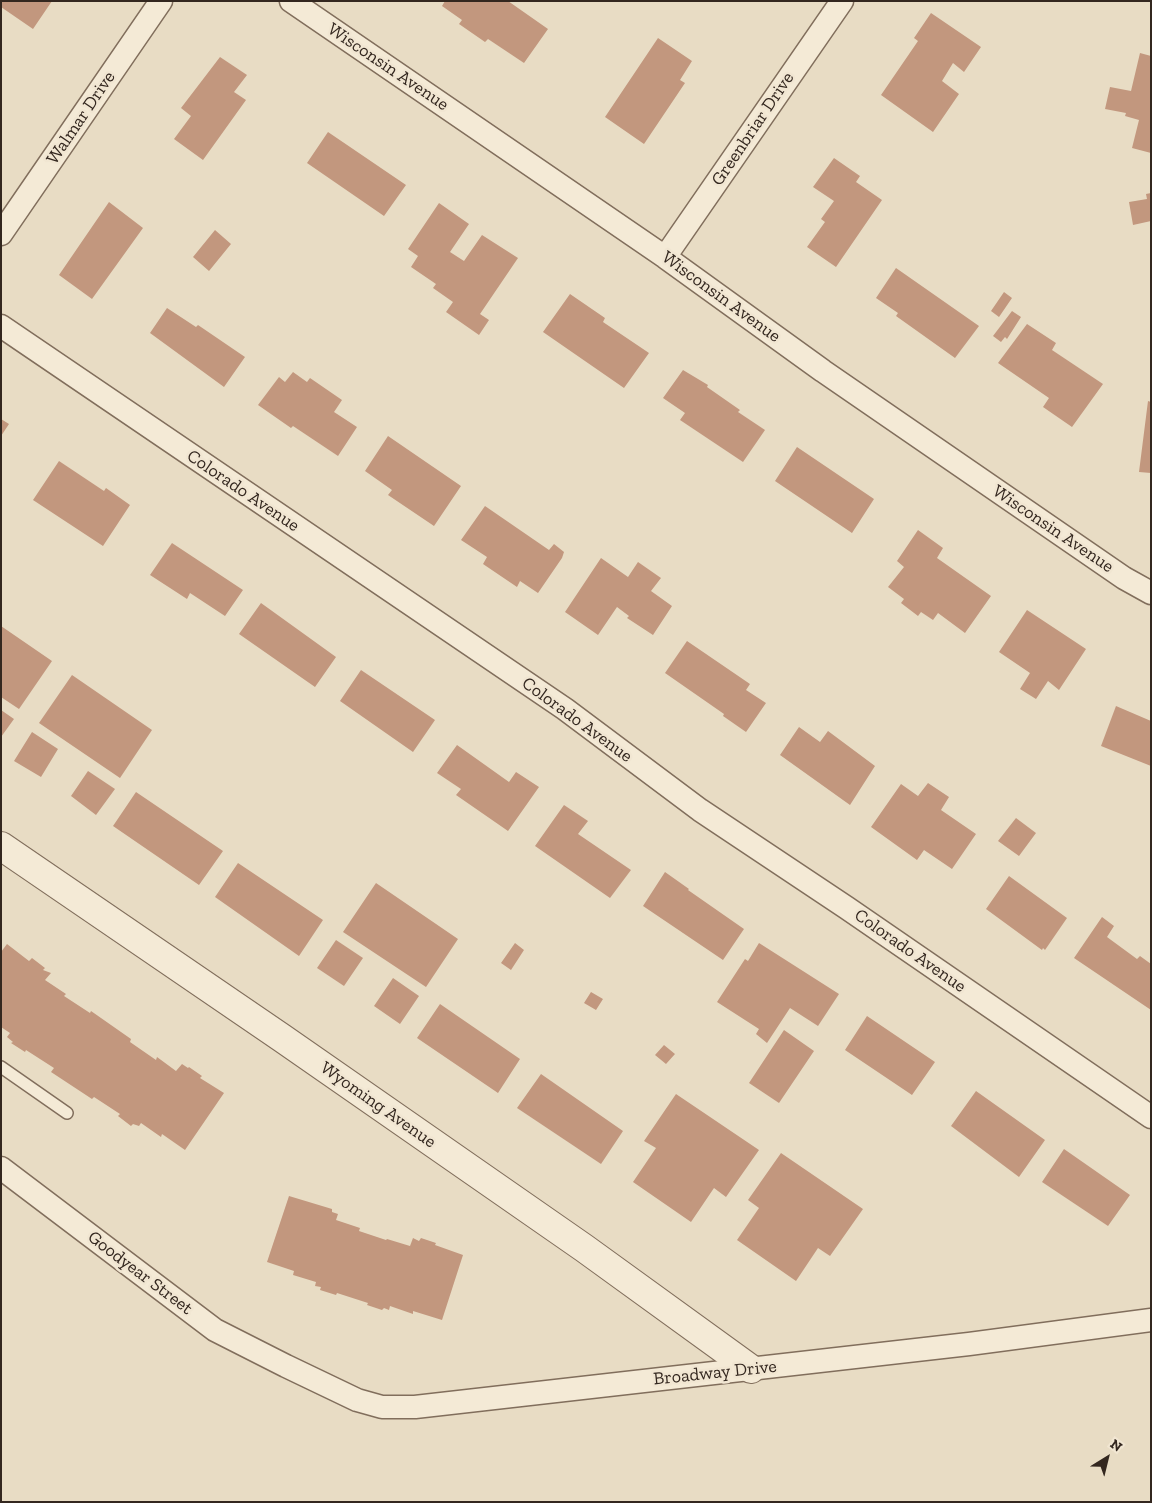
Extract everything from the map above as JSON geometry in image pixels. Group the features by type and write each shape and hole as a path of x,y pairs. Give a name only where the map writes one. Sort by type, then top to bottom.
{"street":[{"name":"Walmar Drive","path":"1,234 161,1"},
{"name":"Wisconsin Avenue","path":"291,1 666,257 823,371 1124,578 1151,593"},
{"name":"Greenbriar Drive","path":"666,257 842,1"},
{"name":"Colorado Avenue","path":"1,326 565,709 700,810 847,908 1151,1117"},
{"name":"Wyoming Avenue","path":"6,852 282,1038 567,1237 751,1369"},
{"name":"Goodyear Street","path":"1,1168 215,1330 286,1366"},
{"name":"Broadway Drive","path":"286,1366 358,1400 382,1407 415,1407 969,1344 1151,1320"}],"lane":[{"path":"1,1067 67,1113"}],"building":[{"path":"1,1 52,1 33,29 1,7"},
{"path":"445,1 508,1 548,29 524,63 488,39 485,42 459,24 462,20 442,6"},
{"path":"931,13 981,47 964,72 953,63 942,81 959,94 933,132 881,95 918,41 914,38"},
{"path":"658,38 692,61 680,80 685,83 644,144 605,117"},
{"path":"1140,53 1151,56 1151,153 1132,148 1139,120 1125,116 1126,113 1105,109 1110,87 1131,91"},
{"path":"220,57 247,75 234,92 246,100 203,160 174,139 191,116 181,108"},
{"path":"328,132 406,185 384,216 307,163"},
{"path":"834,158 860,176 856,182 882,200 836,267 807,247 825,222 821,219 834,201 813,187"},
{"path":"1151,193 1151,221 1133,225 1129,202 1147,199 1146,194"},
{"path":"109,202 143,228 92,299 59,275"},
{"path":"439,203 469,224 450,252 464,261 482,235 518,258 480,314 489,320 479,335 446,312 453,302 433,288 436,284 411,267 418,256 408,249"},
{"path":"215,230 231,244 209,271 193,257"},
{"path":"896,268 979,326 955,358 896,316 898,313 876,298"},
{"path":"1004,292 1012,298 999,317 991,311"},
{"path":"570,294 605,318 603,322 649,353 624,388 543,332"},
{"path":"167,308 196,327 198,325 245,357 224,387 150,333"},
{"path":"1012,311 1021,317 1007,339 1005,337 1001,342 993,336"},
{"path":"1027,324 1056,343 1052,350 1103,384 1072,427 1043,407 1049,398 998,363"},
{"path":"683,370 708,385 707,387 740,410 738,412 765,430 743,462 680,420 685,413 663,398"},
{"path":"293,372 307,382 310,378 342,400 334,412 357,427 338,456 293,426 291,428 258,405 279,377 285,382"},
{"path":"1148,401 1151,402 1151,473 1139,472"},
{"path":"1,419 9,424 1,436"},
{"path":"388,436 461,486 434,526 388,495 392,490 365,471"},
{"path":"797,447 874,499 852,533 775,481"},
{"path":"59,461 104,491 106,488 130,505 103,546 33,500"},
{"path":"485,506 549,550 554,544 564,552 562,558 538,593 520,581 517,587 483,564 487,557 461,540"},
{"path":"918,530 943,548 937,558 991,596 965,633 938,613 933,620 921,612 918,616 901,603 904,599 888,587 904,567 897,561"},
{"path":"172,543 243,590 225,616 190,593 187,599 150,575"},
{"path":"601,558 628,577 638,562 661,578 651,591 672,606 653,635 627,618 629,616 617,607 598,635 565,612"},
{"path":"261,603 336,657 315,687 239,634"},
{"path":"1027,610 1086,649 1059,690 1048,681 1036,699 1020,689 1030,673 999,652"},
{"path":"1,626 52,661 19,709 1,697"},
{"path":"687,641 750,684 746,690 766,703 746,732 723,716 724,714 665,673"},
{"path":"361,670 435,720 413,752 340,701"},
{"path":"72,675 152,730 120,778 39,723"},
{"path":"1116,706 1151,721 1151,766 1101,746"},
{"path":"1,710 14,719 1,737"},
{"path":"799,727 820,742 828,731 875,766 850,805 780,755"},
{"path":"32,732 58,749 41,777 14,761"},
{"path":"457,745 509,782 516,772 539,787 508,831 456,795 461,789 437,773"},
{"path":"88,771 115,789 96,815 71,796"},
{"path":"928,783 949,797 941,810 976,834 952,869 924,850 917,860 871,827 901,784 918,796"},
{"path":"136,792 223,851 199,885 113,826"},
{"path":"564,805 588,821 578,834 631,870 610,898 535,846"},
{"path":"1016,818 1036,833 1019,856 998,841"},
{"path":"238,863 323,920 299,956 215,897"},
{"path":"665,872 744,929 723,960 643,906"},
{"path":"1009,876 1067,918 1045,950 1043,948 1042,950 986,909"},
{"path":"376,883 458,939 426,987 343,932"},
{"path":"1102,917 1114,926 1107,937 1137,959 1140,956 1151,964 1151,1010 1074,958"},
{"path":"336,940 363,958 344,986 317,968"},
{"path":"515,943 524,950 511,970 501,963"},
{"path":"759,943 839,994 818,1026 790,1008 767,1043 756,1034 759,1029 717,1002 745,959 748,961"},
{"path":"7,944 29,961 32,958 45,968 43,970 51,973 45,980 66,994 64,996 90,1013 91,1011 131,1039 130,1042 156,1060 157,1057 176,1071 182,1064 189,1067 202,1076 200,1078 224,1093 185,1150 162,1134 161,1137 141,1123 139,1126 133,1124 131,1126 118,1116 120,1114 94,1097 92,1099 51,1072 54,1068 11,1043 13,1042 7,1037 10,1033 1,1027 1,952"},
{"path":"393,978 419,996 400,1024 374,1006"},
{"path":"591,992 603,999 596,1010 584,1003"},
{"path":"440,1004 520,1059 498,1093 417,1038"},
{"path":"867,1016 935,1062 912,1095 845,1050"},
{"path":"784,1030 814,1051 779,1103 749,1083"},
{"path":"664,1045 675,1054 666,1064 655,1055"},
{"path":"541,1074 623,1131 601,1164 517,1108"},
{"path":"976,1091 1045,1140 1019,1177 951,1126"},
{"path":"676,1094 759,1150 726,1197 714,1188 691,1222 633,1182 656,1148 644,1141"},
{"path":"1064,1149 1130,1195 1108,1226 1042,1182"},
{"path":"781,1153 863,1209 830,1256 818,1248 796,1281 737,1240 759,1208 748,1200"},
{"path":"289,1196 332,1209 332,1212 338,1214 336,1220 360,1228 359,1231 410,1246 413,1238 419,1241 421,1238 463,1255 442,1320 413,1311 413,1314 390,1306 389,1310 384,1308 382,1310 367,1305 368,1303 337,1293 336,1295 320,1290 321,1287 315,1286 316,1282 293,1275 294,1271 267,1262"}]}
